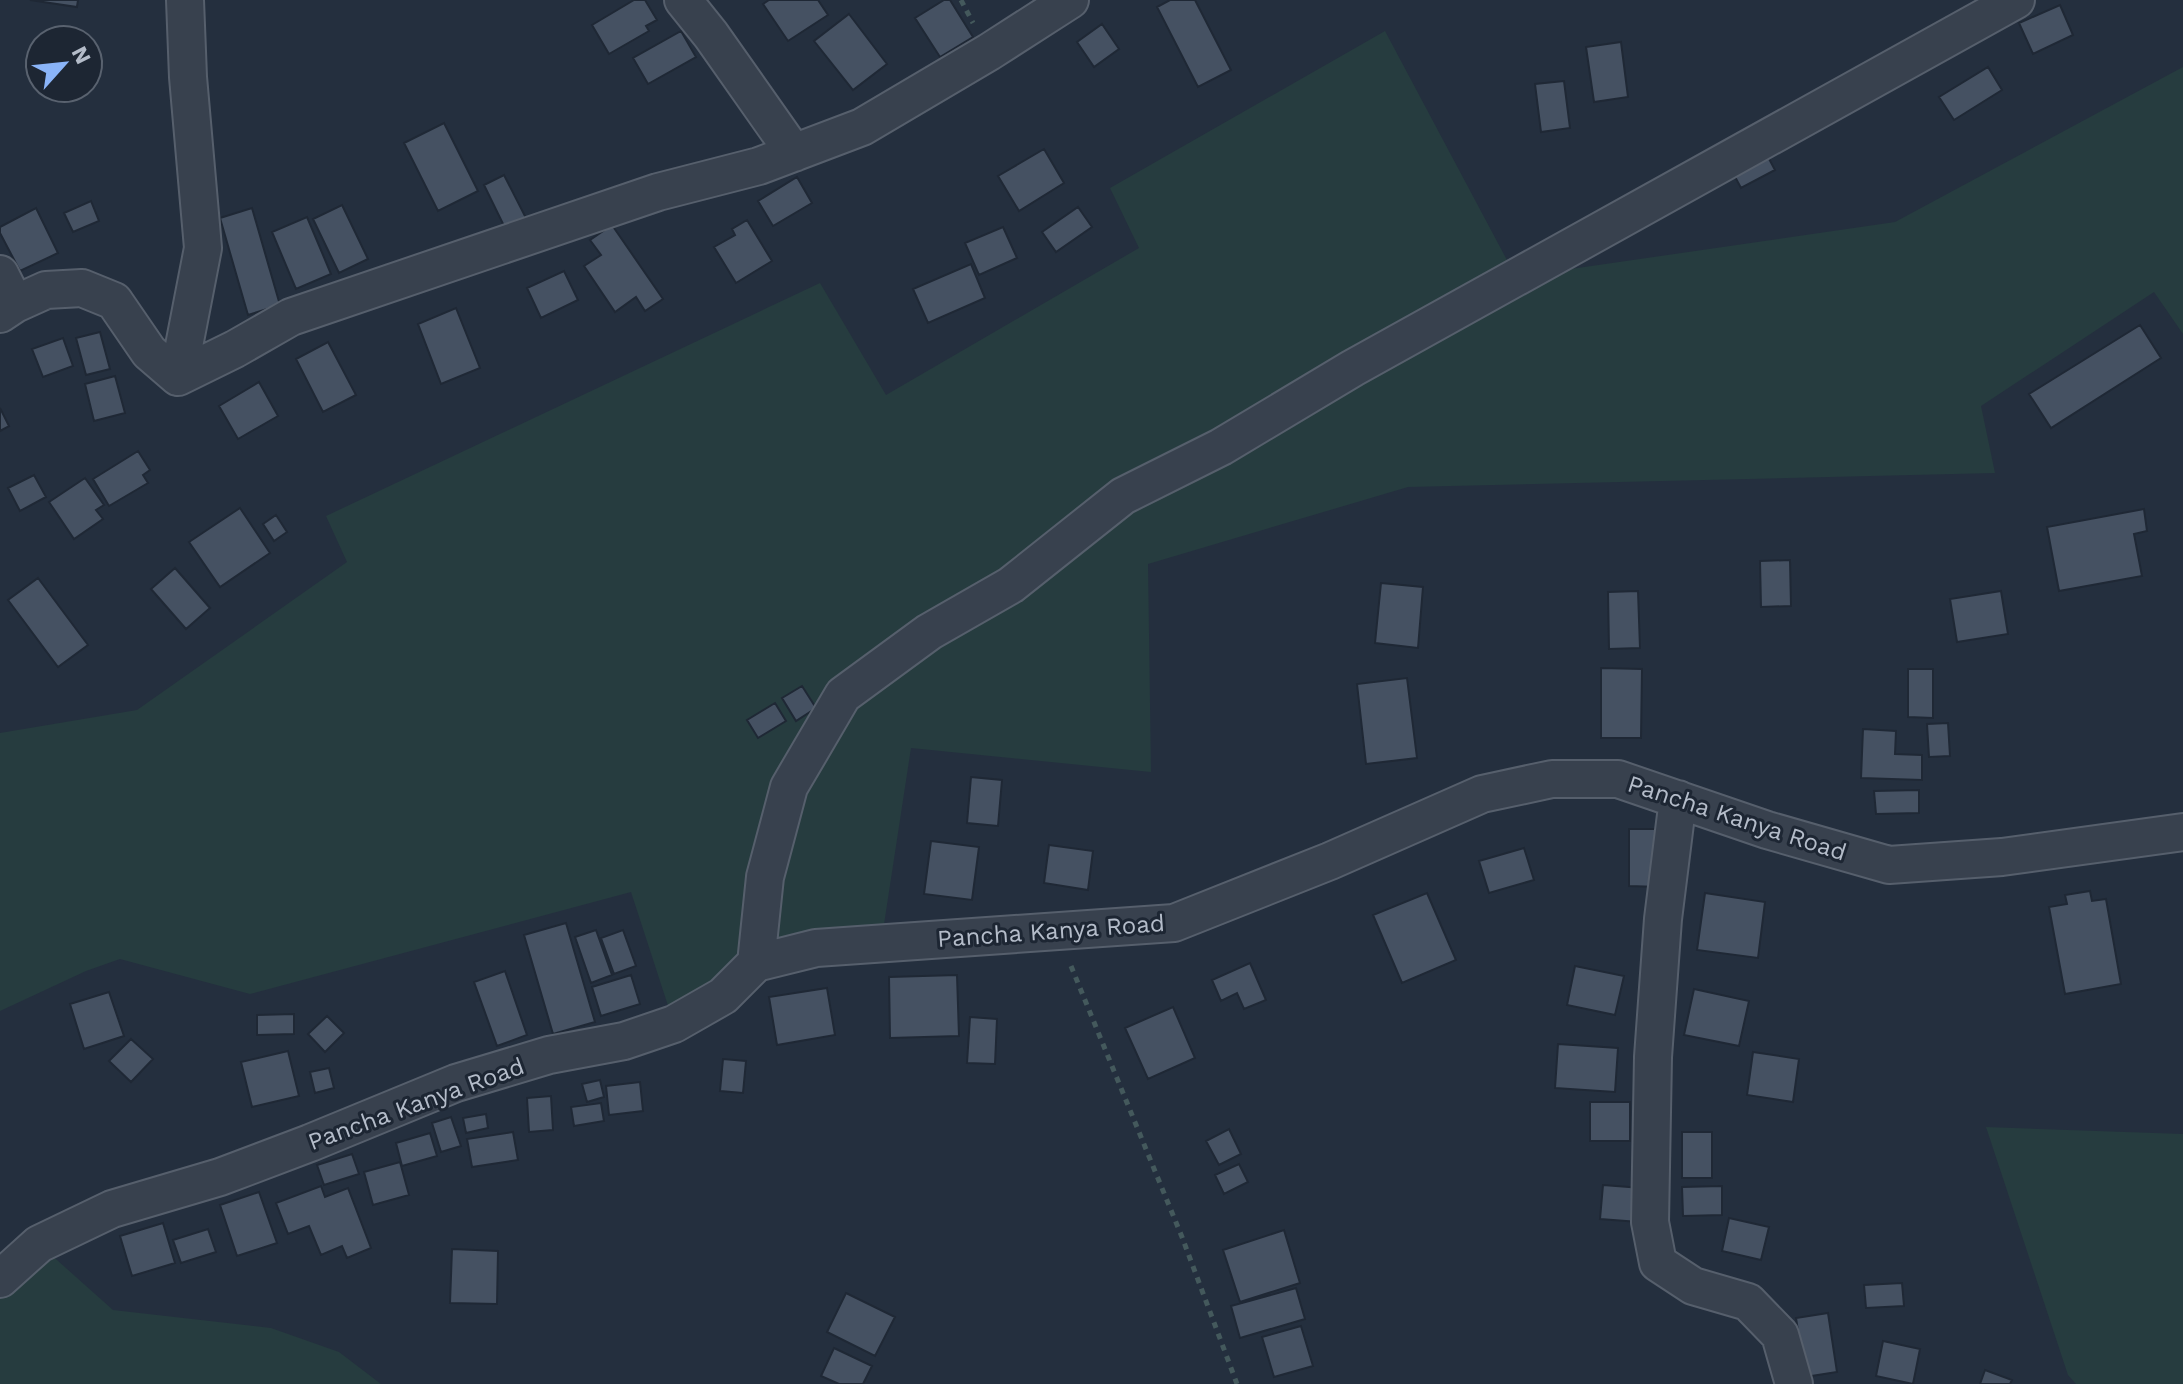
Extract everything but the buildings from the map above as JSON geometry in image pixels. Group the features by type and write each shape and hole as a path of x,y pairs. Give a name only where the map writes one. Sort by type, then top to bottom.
{"street":[{"path":"178,377 203,248 188,77 185,0"},
{"path":"683,0 794,153"},
{"path":"178,377 291,317 658,192 759,166 862,127 1070,0"},
{"path":"756,963 765,877 789,787 843,695 929,632 1011,585 1123,496 1221,447 1380,353 2016,0"},
{"path":"5,297 82,288 114,301 149,352 178,377"},
{"name":"Pancha Kanya Road","path":"0,1279 39,1244 112,1209 220,1177 456,1083 549,1055 624,1041 674,1024 723,996 756,963 816,948 1174,923 1330,861 1482,794 1552,779 1618,779 1767,830 1889,865 2002,857 2183,832"},
{"path":"1678,799 1663,919 1653,1057 1650,1222 1658,1263 1693,1286 1748,1302 1780,1335 1794,1384"}],"path":[{"path":"1057,932 1182,1237 1237,1384"}],"green space":[{"path":"1385,31 1516,277 1895,222 2183,67 2183,334 2154,292 1981,406 1995,473 1408,487 1148,564 1151,772 911,748 881,944 816,948 674,1024 631,892 250,994 120,959 86,971 0,1011 0,733 137,710 347,562 326,516 820,283 886,395 1139,248 1110,188"},
{"path":"1986,1127 2183,1134 2183,1384 2076,1384 2068,1375"},
{"path":"39,1244 113,1310 271,1328 339,1352 381,1384 0,1384 0,1279"}]}
